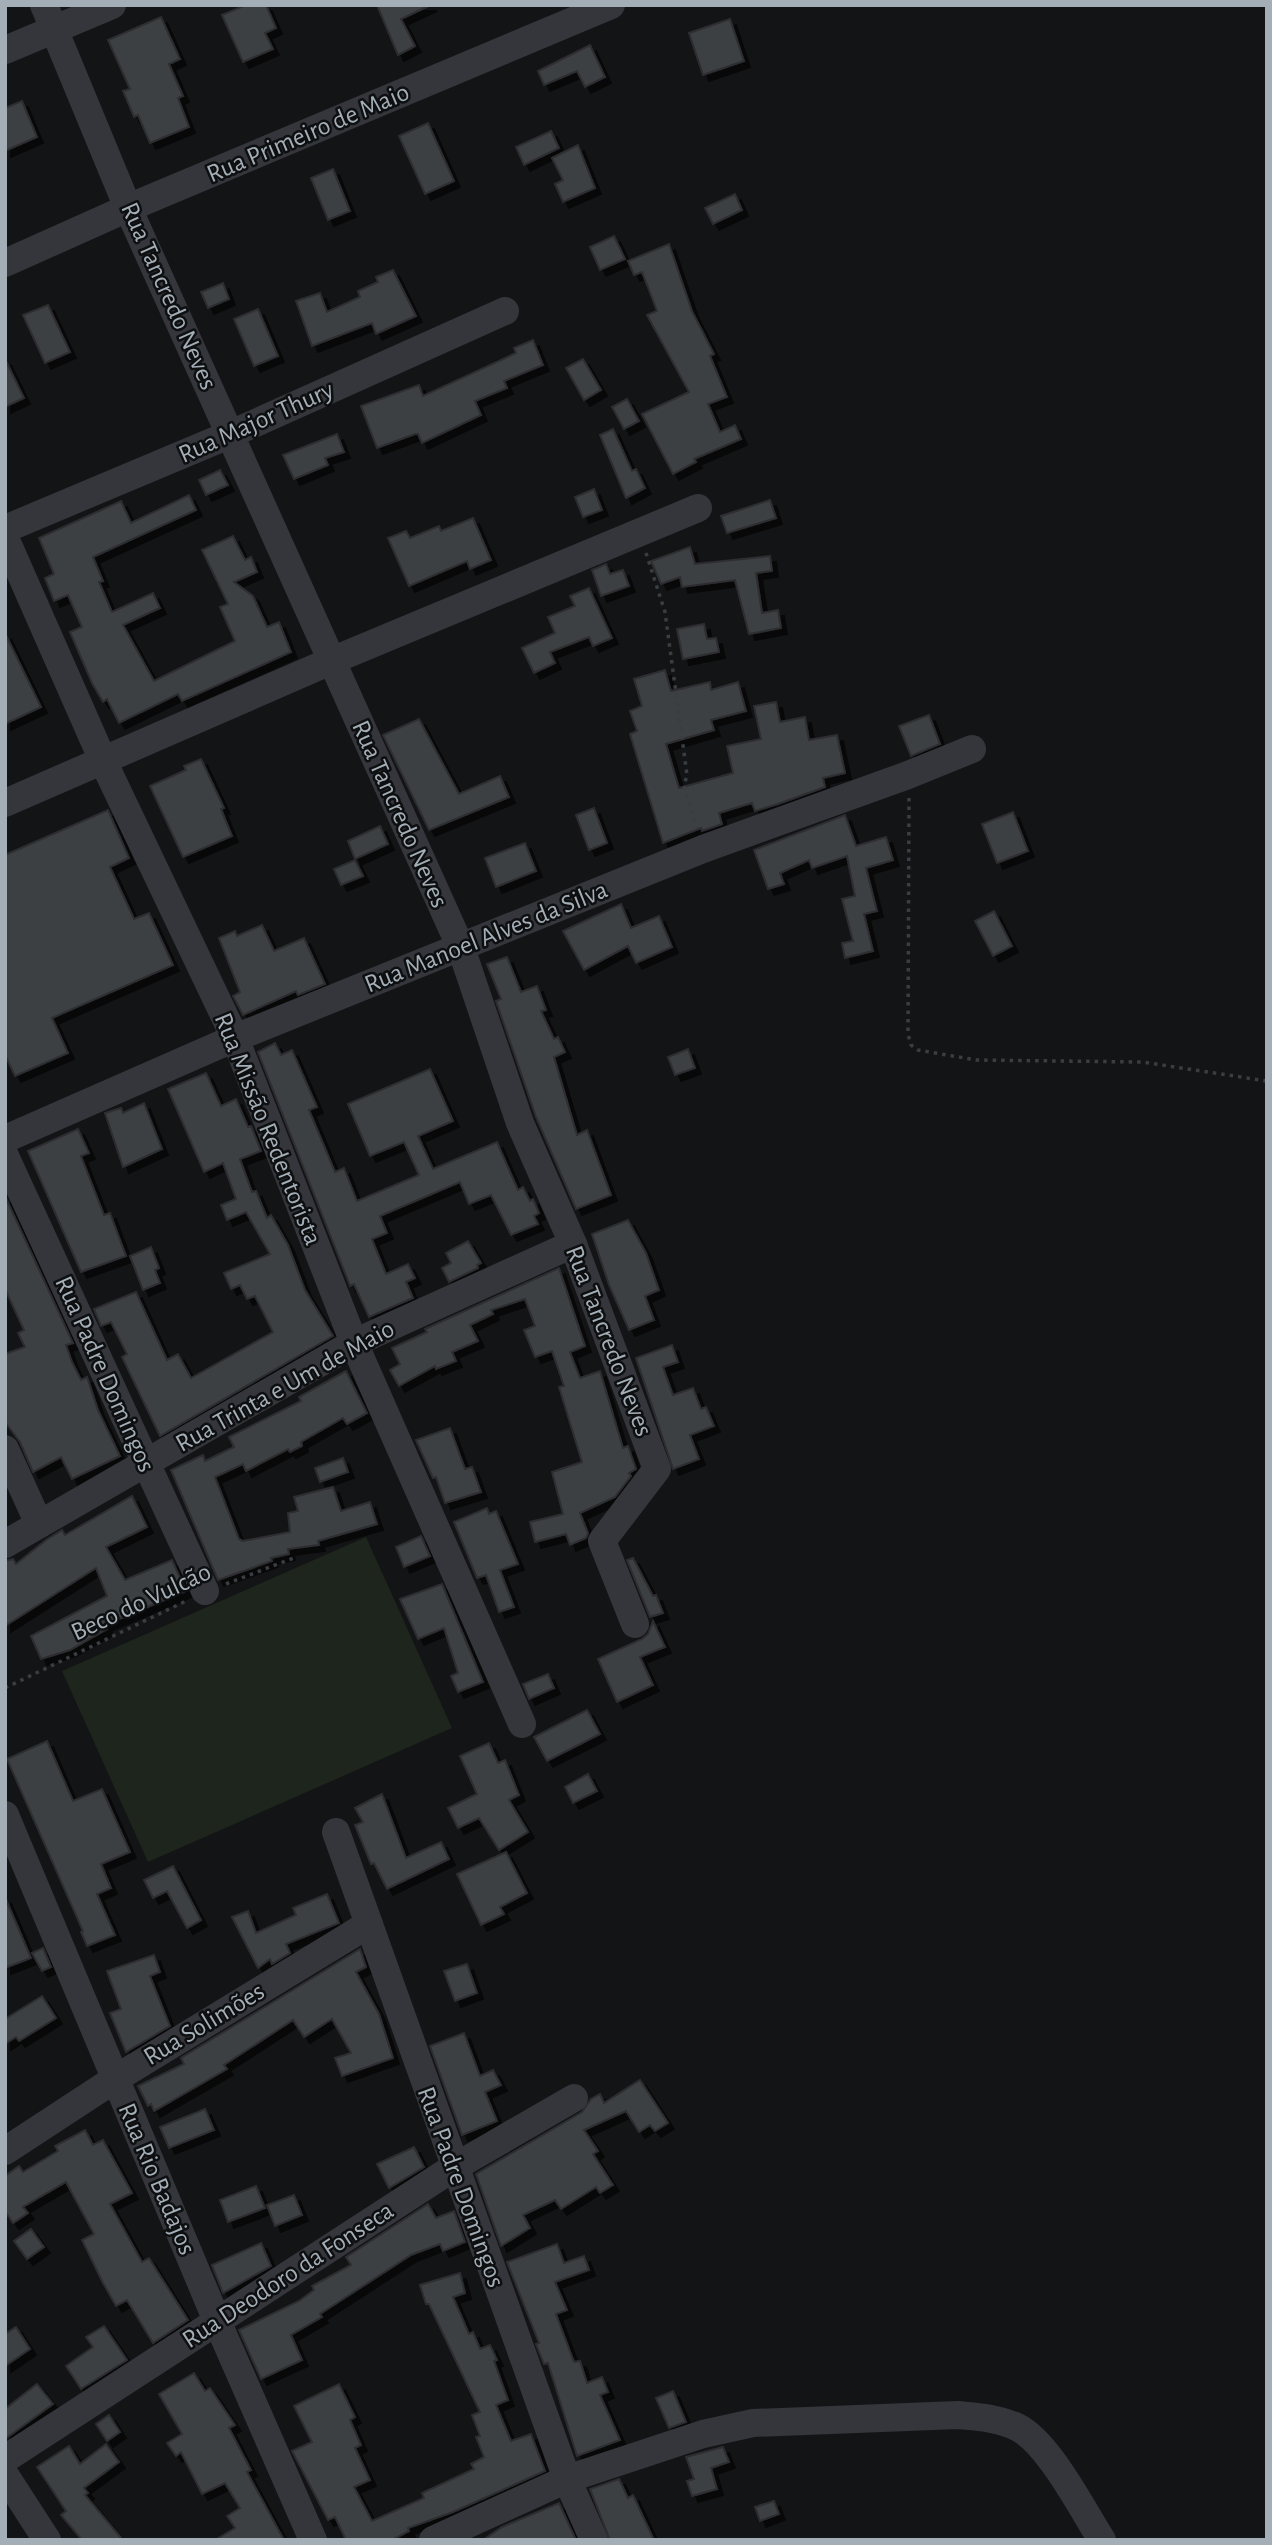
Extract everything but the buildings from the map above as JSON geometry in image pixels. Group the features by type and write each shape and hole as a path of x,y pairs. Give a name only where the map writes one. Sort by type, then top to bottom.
{"street":[{"path":"5,50 49,18 112,5"},
{"name":"Rua Primeiro de Maio","path":"5,263 128,208 611,5"},
{"name":"Rua Tancredo Neves","path":"49,18 128,208 461,948 520,1123 573,1244 657,1469 602,1541 635,1624"},
{"name":"Rua Major Thury","path":"5,529 231,434 505,311"},
{"path":"5,803 104,763 331,661 698,508"},
{"name":"Rua Missão Redentorista","path":"5,538 104,763 235,1038 354,1343 522,1724"},
{"name":"Rua Manoel Alves da Silva","path":"5,1139 235,1038 703,849 908,775 971,749"},
{"name":"Rua Padre Domingos","path":"5,1156 205,1591"},
{"name":"Rua Trinta e Um de Maio","path":"5,1544 354,1343 573,1244"},
{"path":"5,1449 39,1524"},
{"name":"Rua Rio Badajos","path":"5,1815 13,1859 115,2079 216,2321 313,2540"},
{"name":"Rua Padre Domingos","path":"336,1832 453,2168 567,2479 594,2540"},
{"name":"Rua Solimões","path":"5,2151 115,2079 369,1924"},
{"name":"Rua Deodoro da Fonseca","path":"5,2459 453,2168 574,2098"},
{"path":"433,2540 567,2479 669,2444 753,2423 958,2415 1004,2422 1024,2431 1045,2453 1102,2540"},
{"path":"5,2475 47,2540"}],"path":[{"path":"639,534 665,612 687,775 684,786 703,849"},
{"path":"908,775 911,892 908,996 911,1045 932,1055 975,1060 1142,1062 1267,1080"},
{"name":"Beco do Vulcão","path":"5,1688 205,1591 296,1557"}],"shaded area":[{"path":"366,1537 452,1728 148,1862 62,1671"}]}
